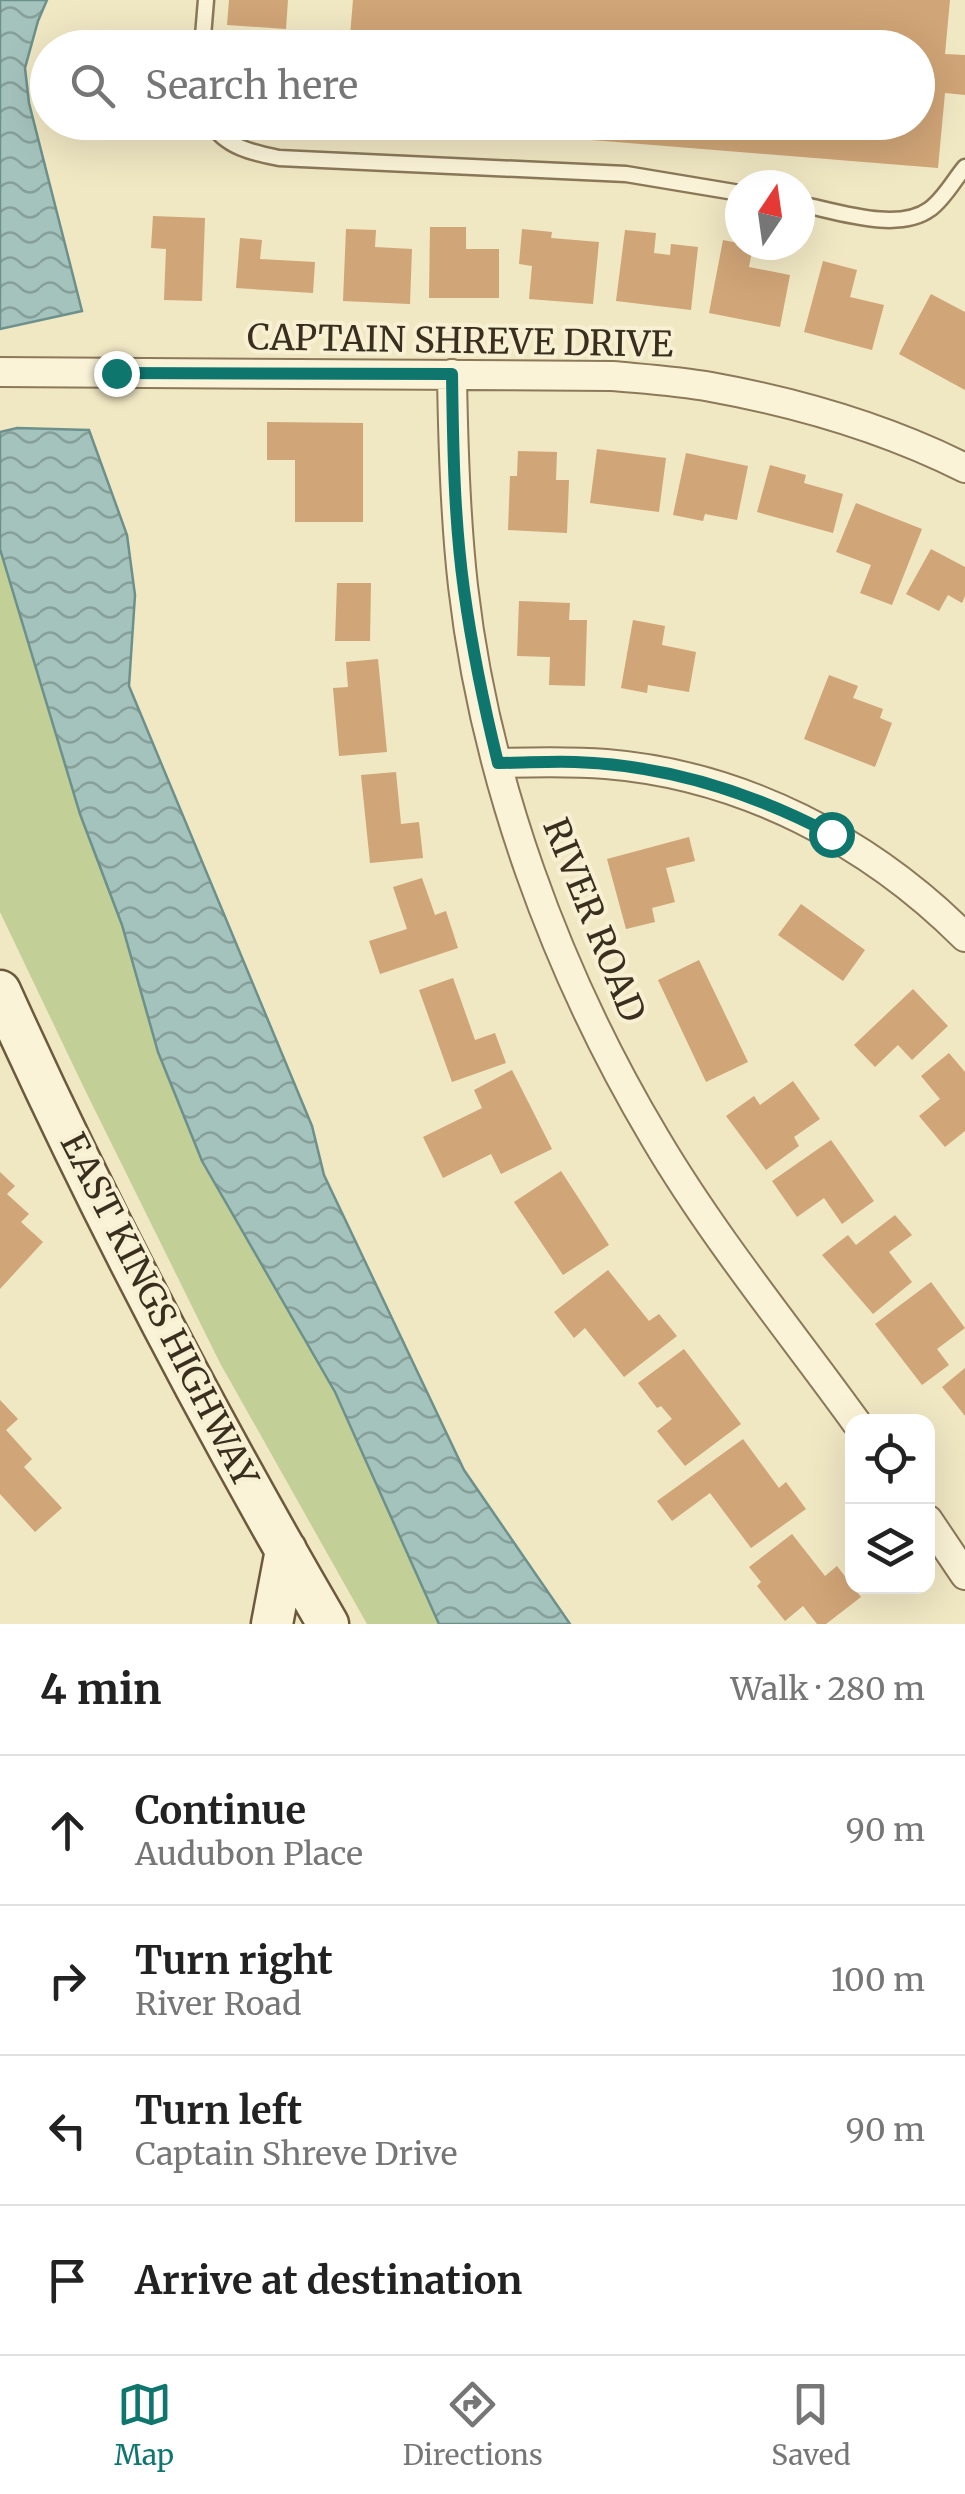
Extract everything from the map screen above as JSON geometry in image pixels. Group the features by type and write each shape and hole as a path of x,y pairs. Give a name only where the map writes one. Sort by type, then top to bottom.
{"main road":[{"name":"EAST KINGS HIGHWAY","path":"0,991 103,1212 190,1379 328,1624"},
{"path":"272,1624 286,1550"}],"street":[{"name":"CAPTAIN SHREVE DRIVE","path":"0,372 612,376 708,386 821,412 894,436 965,468"},
{"name":"RIVER ROAD","path":"452,374 454,478 463,588 498,763 542,905 584,1006 686,1189 850,1414"},
{"path":"498,763 609,764 734,790 800,818 862,853 965,937"},
{"path":"935,1530 965,1575"}],"lane":[{"path":"204,30 206,0"},
{"path":"228,140 246,151 279,158 626,174 725,190"},
{"path":"815,207 879,219 908,218 933,207 965,167"}],"green space":[{"path":"0,549 80,814 122,925 439,1624 367,1624 220,1363 0,912"}],"water":[{"path":"0,0 47,0 36,30 30,30 25,68 30,140 38,140 82,311 0,329"},
{"path":"17,428 89,430 127,535 135,595 129,686 312,1126 324,1175 464,1470 570,1624 439,1624 335,1392 202,1161 158,1052 122,925 80,814 0,549 0,432"}],"building":[{"path":"229,0 288,0 286,29 227,25"},
{"path":"353,0 950,0 945,54 965,55 965,95 945,93 938,168 592,140 935,140 935,30 350,30"},
{"path":"153,216 205,218 202,301 164,300 166,249 151,248"},
{"path":"430,227 466,227 466,249 499,249 499,298 429,298"},
{"path":"346,229 376,230 375,247 412,249 410,304 343,301"},
{"path":"522,229 552,232 551,238 599,242 593,304 529,299 532,266 519,264"},
{"path":"625,230 656,233 654,253 670,255 671,244 698,247 691,310 616,301"},
{"path":"240,238 262,240 260,259 315,262 313,293 236,288"},
{"path":"723,240 725,260 750,260 749,267 790,275 780,327 709,313"},
{"path":"823,261 857,270 850,297 884,305 872,350 804,332"},
{"path":"931,294 965,312 965,390 899,354"},
{"path":"267,422 363,423 363,522 295,522 295,460 267,460"},
{"path":"597,449 666,458 659,512 590,503"},
{"path":"518,451 557,452 556,480 569,480 567,533 508,530 510,476 517,476"},
{"path":"686,453 748,466 737,520 705,514 703,521 673,515"},
{"path":"770,465 806,475 804,483 843,494 833,533 757,512"},
{"path":"856,503 922,529 892,605 860,593 871,565 836,552"},
{"path":"931,549 965,567 962,603 948,595 939,611 906,594"},
{"path":"337,583 371,583 370,641 335,641"},
{"path":"519,601 570,603 569,620 587,620 585,686 549,685 550,657 517,656"},
{"path":"633,620 665,626 662,645 696,652 689,692 648,685 647,693 621,688"},
{"path":"378,659 387,752 339,756 333,688 348,687 346,662"},
{"path":"829,675 858,686 853,698 883,709 880,718 892,723 875,767 804,739"},
{"path":"396,772 401,824 419,822 423,858 370,863 361,775"},
{"path":"689,837 695,861 666,868 675,902 652,908 655,922 626,929 607,859"},
{"path":"422,878 435,915 446,911 458,948 380,974 369,941 407,929 393,887"},
{"path":"801,904 865,950 843,981 778,935"},
{"path":"699,960 748,1062 706,1082 658,980"},
{"path":"453,978 475,1040 495,1033 506,1063 452,1082 419,990"},
{"path":"913,989 948,1026 912,1060 898,1045 875,1067 854,1045"},
{"path":"949,1053 965,1072 965,1131 945,1147 919,1116 940,1099 921,1076"},
{"path":"512,1070 552,1149 501,1174 491,1154 443,1178 423,1137 482,1108 474,1090"},
{"path":"793,1081 820,1119 794,1137 799,1146 766,1170 726,1116 754,1096 760,1105"},
{"path":"831,1140 874,1201 842,1224 824,1198 797,1217 772,1181"},
{"path":"561,1171 609,1245 563,1275 514,1202"},
{"path":"0,1172 15,1186 7,1194 29,1214 21,1222 43,1242 0,1289"},
{"path":"895,1215 912,1235 889,1252 912,1282 873,1314 822,1255 848,1235 856,1245"},
{"path":"608,1270 649,1321 659,1314 677,1336 624,1377 585,1328 574,1338 554,1312"},
{"path":"931,1282 965,1328 937,1349 949,1365 922,1385 875,1324"},
{"path":"684,1349 741,1424 685,1466 657,1431 672,1419 661,1406 657,1408 638,1383"},
{"path":"965,1368 965,1416 942,1387"},
{"path":"0,1400 18,1419 6,1430 32,1459 24,1467 62,1508 35,1532 0,1494"},
{"path":"743,1439 779,1488 786,1482 806,1509 751,1548 710,1493 672,1521 657,1501"},
{"path":"792,1534 825,1576 837,1566 845,1576 845,1594 861,1597 826,1624 817,1624 803,1606 785,1621 757,1586 761,1582 749,1567"}],"route":[{"path":"116,373 452,374 454,478 463,588 498,763 609,764 700,780 734,790 831,834"}]}
